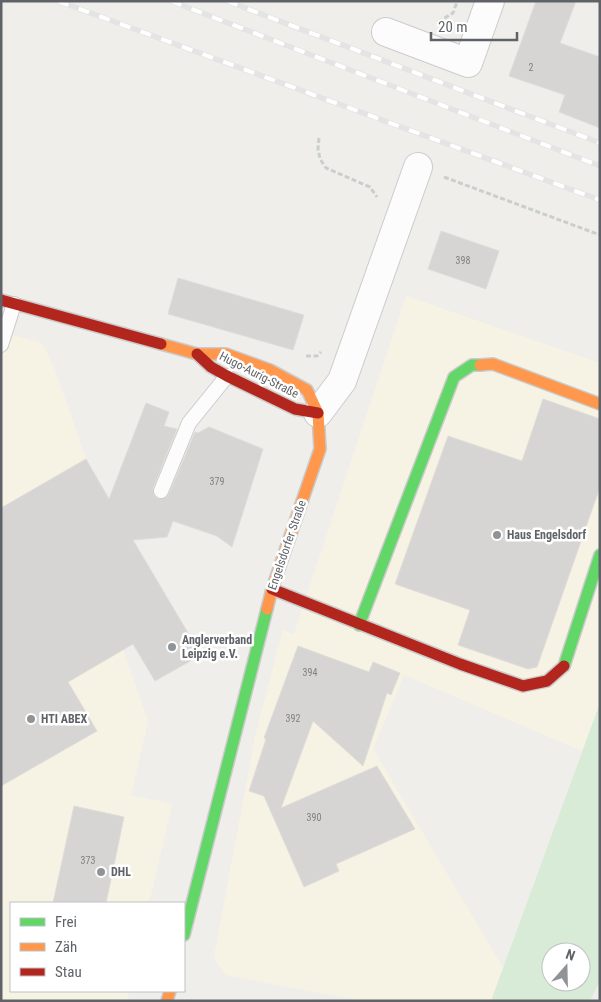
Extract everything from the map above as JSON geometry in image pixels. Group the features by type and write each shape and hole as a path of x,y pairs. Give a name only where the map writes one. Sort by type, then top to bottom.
{"street":[{"path":"386,32 468,62 490,1"},
{"path":"318,413 342,381 418,167"},
{"name":"Hugo-Aurig-Straße","path":"8,302 197,354 226,354 270,370 307,390 318,413"},
{"name":"Hugo-Aurig-Straße","path":"197,354 211,367 227,376 295,409 318,413"},
{"path":"359,625 454,377 472,365 493,364 600,404"},
{"name":"Engelsdorfer Straße","path":"185,931 272,590 320,449 318,413"},
{"path":"272,590 460,664 523,686 547,681 564,668 600,555"}],"lane":[{"path":"1,345 8,302"},
{"path":"161,491 189,423 227,376"}],"path":[{"path":"319,138 318,149 320,159 326,168 370,187 377,196 377,202"},
{"path":"418,167 600,235"}],"shaded area":[{"path":"406,296 600,363 600,703 582,751 404,675 373,749 503,968 491,1001 363,1001 225,975 214,957 256,733 283,630 294,634"},
{"path":"1,332 42,343 54,367 86,459 178,618 123,650 148,721 131,795 172,804 149,902 10,902 10,992 129,992 127,1001 1,1001"}],"green space":[{"path":"600,703 600,981 590,1001 491,1001"}],"building":[{"path":"536,1 576,1 560,43 600,57 600,128 559,112 565,95 509,76"},
{"path":"441,231 499,251 486,289 428,269"},
{"path":"178,278 304,315 293,350 168,314"},
{"name":"Haus Engelsdorf","path":"543,399 600,419 600,487 537,667 528,669 458,645 470,610 395,584 448,436 522,461"},
{"path":"146,403 169,412 164,426 177,429 153,488 154,496 158,499 166,498 169,494 195,432 198,433 209,427 263,449 232,547 217,536 173,521 167,537 133,540 201,655 155,681 133,644 68,682 97,731 1,786 1,508 86,459 109,499"},
{"path":"298,646 369,672 373,662 400,673 391,695 387,693 363,766 313,721 281,808 377,766 415,829 336,864 339,871 304,887 264,796 249,791 266,739 264,738"},
{"path":"74,806 124,817 106,902 53,902"}],"railway":[{"path":"58,1 600,200"},
{"path":"171,1 600,166"},
{"path":"227,1 600,143"}],"traffic: fast":[{"path":"359,625 454,377 472,365 480,365"},
{"path":"564,666 600,555"},
{"path":"185,931 267,609"}],"traffic: slow":[{"path":"161,344 197,354 226,354 270,370 307,390 318,413 320,449 272,589 267,609"},
{"path":"480,365 493,364 600,404"},
{"path":"167,1001 170,992"}],"traffic: jam":[{"path":"1,300 161,344"},
{"path":"197,354 211,367 227,376 295,409 318,413"},
{"path":"272,589 460,664 523,686 547,681 564,666"}],"place":[{"name":"Haus Engelsdorf","path":"497,535"},
{"name":"Anglerverband Leipzig e.V.","path":"172,647"},
{"name":"HTI ABEX","path":"31,719"},
{"name":"DHL","path":"101,872"}]}
